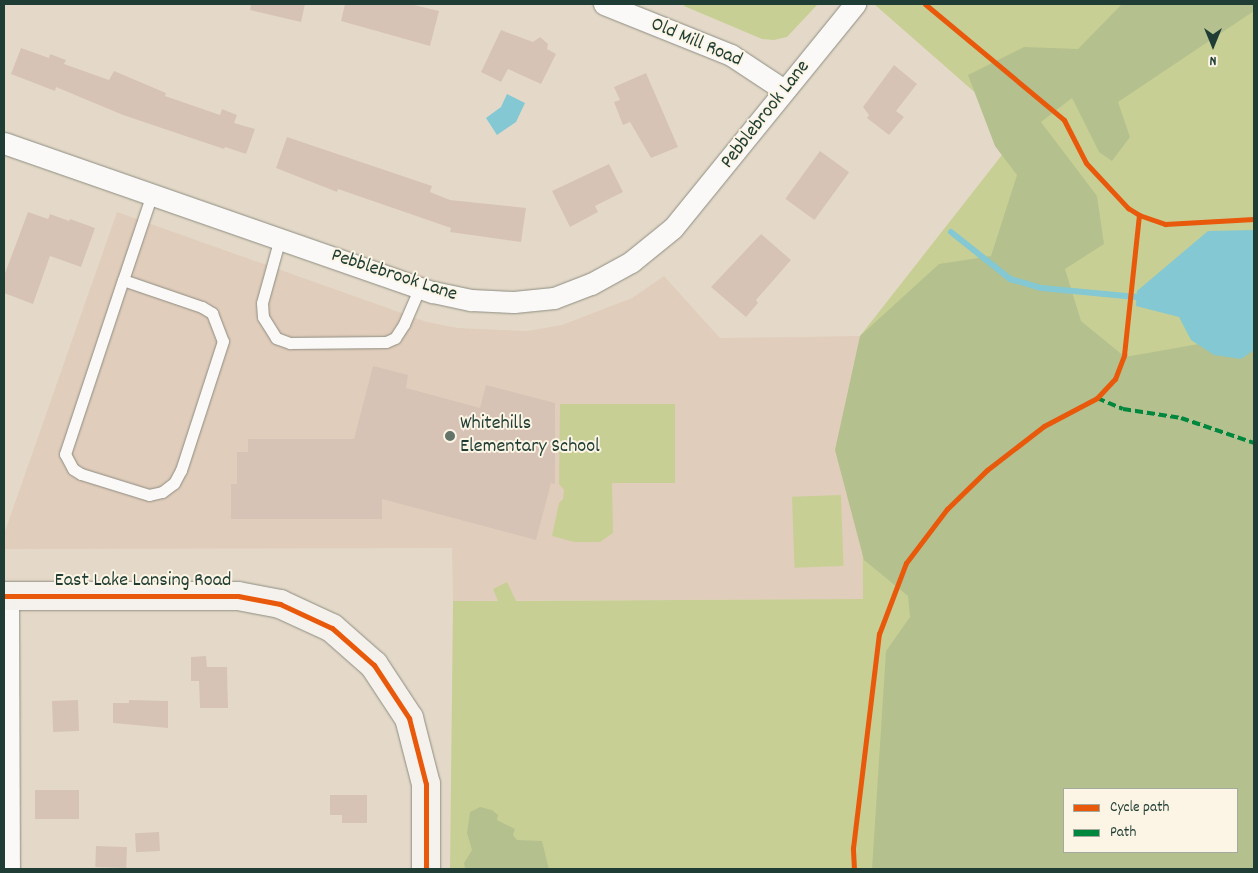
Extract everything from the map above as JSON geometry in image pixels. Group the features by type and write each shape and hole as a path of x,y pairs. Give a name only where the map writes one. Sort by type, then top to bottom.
{"main road":[{"name":"East Lake Lansing Road","path":"6,596 238,596 280,604 332,628 374,664 409,718 423,761 426,784 426,869"}],"street":[{"name":"Old Mill Road","path":"604,4 731,55 784,90"},
{"name":"Pebblebrook Lane","path":"4,143 420,287 471,300 514,302 554,298 591,284 631,262 673,228 731,160 784,90 855,4"},
{"path":"6,596 9,869"}],"lane":[{"path":"123,280 202,306 212,313 223,341 174,483 162,492 149,495 81,474 73,469 65,454 123,280 152,194"},
{"path":"280,238 262,303 263,317 276,338 290,343 386,342 395,338 404,324 420,287"}],"shaded area":[{"name":"Whitehills Elementary School","path":"117,212 427,322 458,328 527,331 562,325 632,298 664,276 720,338 860,336 863,599 453,601 452,548 4,549 4,534"}],"green space":[{"path":"686,4 818,4 787,37 774,40 762,39 684,6"},
{"path":"874,4 1254,4 1254,869 450,869 453,601 498,601 493,589 507,582 516,601 863,599 860,336 1020,132"},
{"path":"1122,4 1254,4 1254,11 1118,102 1130,137 1112,161 1099,152 1072,98 1041,122 1097,196 1104,244 1065,269 1081,321 1125,357 1227,339 1254,348 1254,869 872,869 886,651 910,617 908,596 864,560 835,450 860,336 939,264 991,256 1017,175 995,146 968,75 1024,47 1078,49"},
{"path":"560,404 675,404 675,483 612,483 613,533 600,542 574,542 552,536 559,503 563,499 564,490 559,484"},
{"path":"841,495 843,566 795,568 792,497"},
{"path":"480,807 492,810 498,815 497,820 515,829 513,835 517,840 542,841 549,869 465,869 464,863 472,850 467,833 470,812"}],"water":[{"path":"507,94 525,103 516,122 497,135 486,118 501,107"},
{"path":"1254,230 1254,350 1241,359 1214,355 1191,340 1179,317 1136,306 1137,291 1208,231"}],"building":[{"path":"251,4 305,4 301,22 250,10"},
{"path":"345,4 410,4 439,11 430,46 341,21"},
{"path":"501,30 533,42 540,37 548,44 547,49 556,54 541,84 508,69 501,82 481,72"},
{"path":"21,48 49,58 50,54 66,60 64,64 109,80 114,71 166,93 165,96 220,115 222,109 237,115 234,123 255,129 246,154 225,147 224,149 123,115 56,87 55,91 11,74"},
{"path":"894,65 917,84 896,111 904,117 889,135 867,118 869,115 863,107"},
{"path":"646,73 678,147 651,158 630,122 623,125 614,102 620,100 614,87"},
{"path":"287,137 432,186 430,192 450,200 526,208 521,242 450,232 451,228 338,189 337,192 276,168"},
{"path":"820,151 849,172 814,220 785,199"},
{"path":"609,164 623,192 595,206 598,212 570,227 552,191"},
{"path":"28,212 48,219 50,214 95,228 81,267 50,256 33,304 4,293 4,276"},
{"path":"761,234 791,260 756,300 758,303 746,317 711,287"},
{"path":"373,366 408,375 406,388 480,408 486,385 555,403 555,484 551,483 536,540 382,499 382,519 231,519 231,484 237,484 237,452 248,452 248,439 354,439"},
{"path":"206,656 207,667 227,667 228,708 200,708 199,681 191,681 191,657"},
{"path":"78,700 79,731 53,732 52,701"},
{"path":"129,700 168,701 168,728 113,723 113,703 129,703"},
{"path":"35,790 79,790 79,819 35,819"},
{"path":"330,795 367,795 367,823 342,823 342,815 330,815"},
{"path":"159,832 160,851 136,852 135,833"},
{"path":"96,846 127,847 126,868 95,867"}],"waterway":[{"path":"951,232 1010,279 1041,288 1137,297"}],"marked path":[{"path":"1097,398 1123,409 1181,418 1254,443"}],"cycle path":[{"path":"925,4 1064,120 1086,163 1128,208 1139,215 1165,224 1254,219"},
{"path":"854,869 853,848 879,634 906,563 947,509 987,470 1044,426 1097,398 1115,379 1124,355 1139,215"},
{"path":"4,596 238,596 280,604 332,628 374,665 409,718 426,784 426,869"}],"place":[{"name":"Whitehills Elementary School","path":"450,436"}]}
